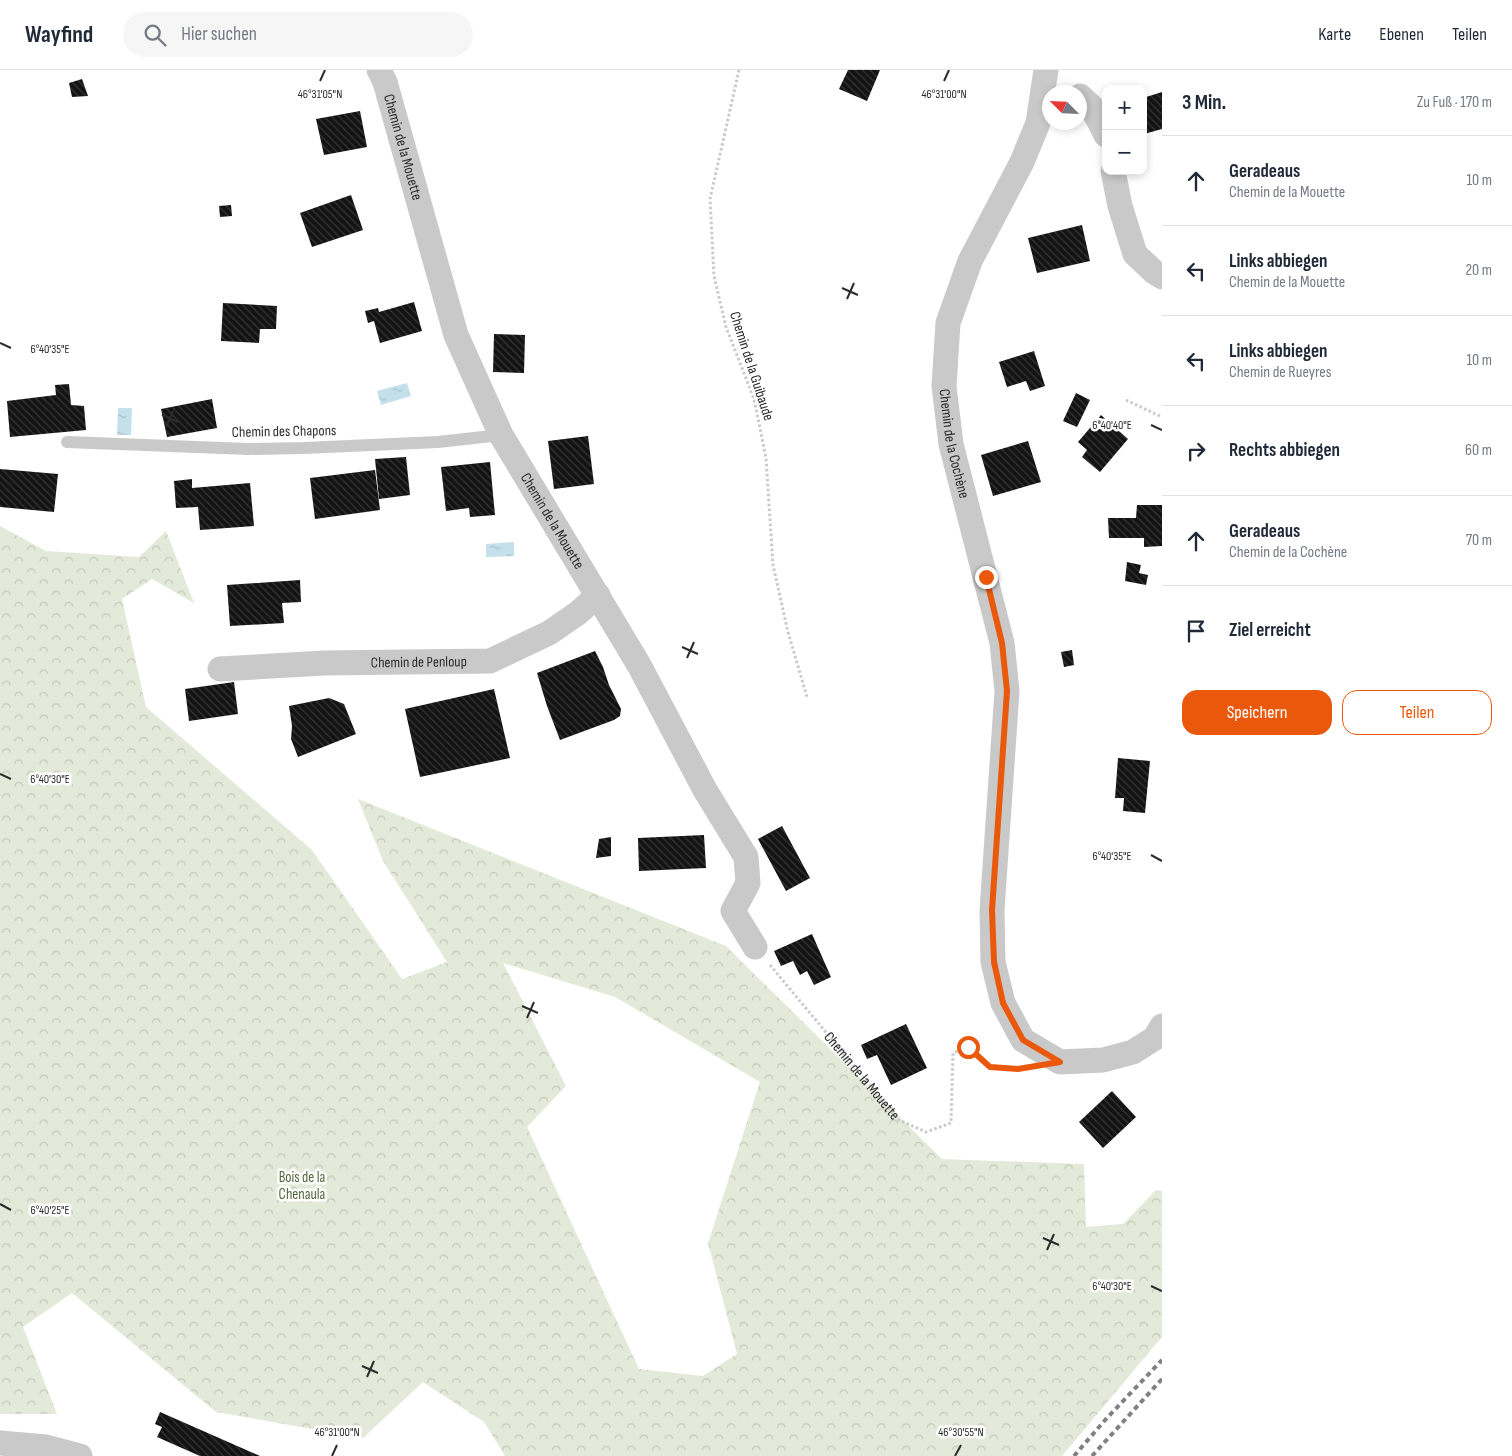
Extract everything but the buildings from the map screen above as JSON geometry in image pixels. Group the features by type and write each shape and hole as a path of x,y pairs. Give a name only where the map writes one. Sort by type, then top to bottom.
{"street":[{"name":"Chemin de la Mouette","path":"379,70 386,82 456,335 502,435 639,665 705,790 746,857 748,883 733,911 760,953"},
{"path":"1047,70 1066,85"},
{"name":"Chemin de la Cochène","path":"1047,70 1038,123 1022,162 970,261 948,323 944,386 950,444 1002,643 1007,691 992,910 994,962 1003,1003 1023,1040 1060,1062"},
{"path":"1087,102 1091,106 1103,130"},
{"path":"1114,175 1120,206 1134,254 1162,277"},
{"name":"Chemin de Penloup","path":"220,669 324,663 490,661 548,633 578,613 598,595"},
{"path":"1060,1062 1103,1060 1133,1052 1155,1038 1162,1026"},
{"path":"0,1443 46,1448 80,1456"}],"lane":[{"name":"Chemin des Chapons","path":"67,442 286,449 438,442 502,435"}],"path":[{"name":"Chemin de la Guibaude","path":"739,70 710,199 714,276 726,327 754,399 766,458 773,565 788,632 807,698"},
{"path":"1126,400 1162,417"},
{"name":"Chemin de la Mouette","path":"760,953 898,1120 926,1132 951,1122 952,1053 968,1047 990,1067 1018,1069 1060,1062"}],"green space":[{"name":"Bois de la Chenaula","path":"0,526 46,551 139,557 166,531 194,603 152,579 122,599 146,707 312,850 402,979 447,962 383,861 358,799 726,946 942,1159 1084,1164 1086,1227 1123,1224 1156,1190 1162,1191 1162,1337 1062,1456 505,1456 484,1422 423,1382 363,1438 216,1412 72,1293 23,1327 57,1414 0,1414","holes":["503,963 615,997 760,1082 708,1243 737,1354 703,1376 639,1369 527,1127 566,1086"]}],"water":[{"path":"407,383 411,396 381,405 377,391"},
{"path":"118,408 132,408 131,435 117,435"},
{"path":"514,542 514,556 486,557 486,544"}],"railway":[{"path":"1074,1456 1162,1360"},
{"path":"1092,1456 1162,1379"}],"route":[{"path":"968,1047 990,1067 1018,1069 1060,1062 1023,1040 1003,1003 994,962 992,910 1007,691 1002,643 986,577"}]}
